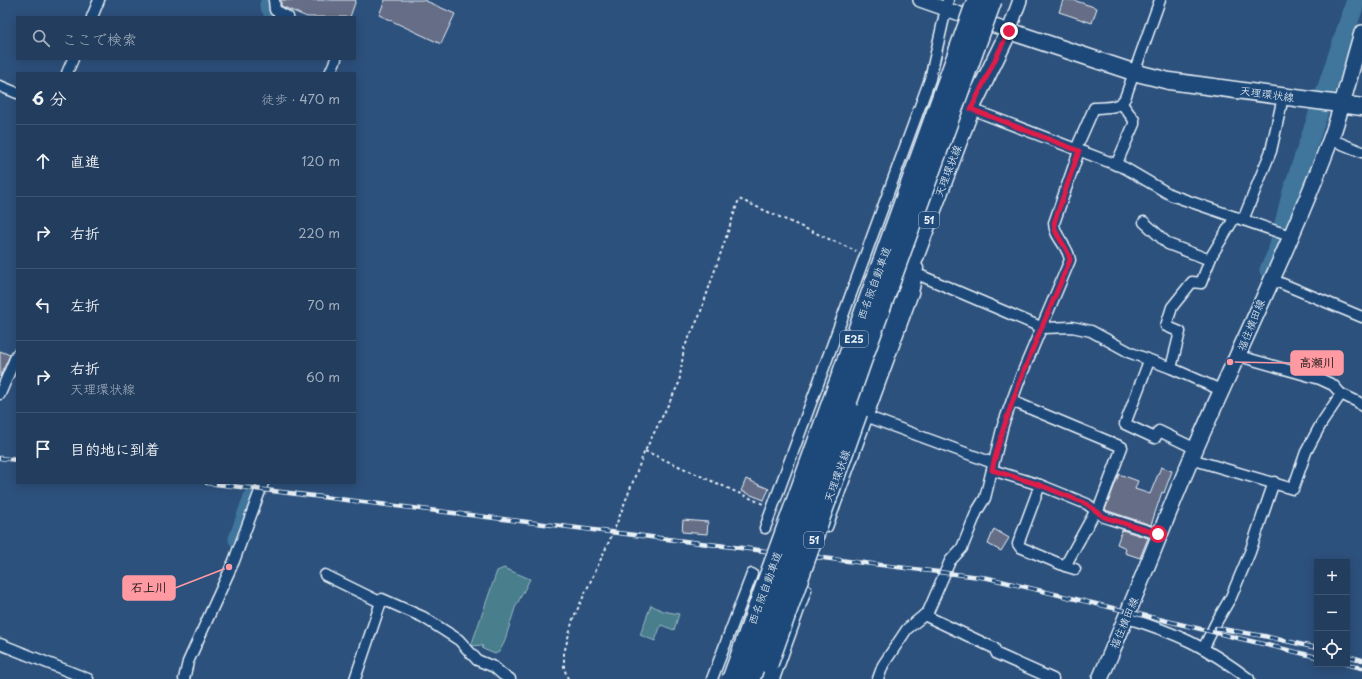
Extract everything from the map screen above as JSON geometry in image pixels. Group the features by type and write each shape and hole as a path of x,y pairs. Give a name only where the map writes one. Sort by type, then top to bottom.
{"highway":[{"name":"西名阪自動車道","path":"732,679 976,0"},
{"name":"西名阪自動車道","path":"750,679 863,357 992,0"}],"main road":[{"name":"天理環状線","path":"769,675 864,415 913,273 923,235 971,109 1009,31 1133,72 1169,82 1362,107"},
{"name":"福住横田線","path":"1100,679 1127,618 1156,534 1239,356 1330,139 1338,104 1362,33"}],"street":[{"path":"92,16 99,0"},
{"path":"274,0 276,10 286,16"},
{"path":"920,0 947,4 1009,31 1020,0"},
{"path":"1122,104 1160,0"},
{"path":"765,528 930,79 947,4"},
{"path":"68,72 74,60"},
{"path":"330,72 336,60"},
{"path":"0,86 16,93"},
{"path":"1171,368 1180,332 1166,326 1172,307 1192,282 1201,283 1210,260 1239,218 1272,151 1283,97"},
{"path":"878,679 882,665 907,629 928,612 950,561 962,548 977,511 985,498 1003,425 1070,260 1069,252 1054,229 1054,223 1078,150 1094,108 1117,106 1122,104"},
{"path":"1116,165 1134,124 1134,120 1122,104"},
{"path":"971,109 1116,165 1171,195 1290,236"},
{"path":"1330,139 1362,152"},
{"path":"1144,222 1168,244 1210,260"},
{"path":"913,273 1043,328 1072,327 1092,331 1149,361 1171,368 1223,391"},
{"path":"1271,279 1362,317"},
{"path":"0,394 16,356"},
{"path":"1239,356 1320,379 1333,386 1341,394 1361,400"},
{"path":"1149,361 1125,424 1156,438 1159,431 1194,454 1294,489 1306,452 1321,424 1341,394"},
{"path":"1012,402 1122,447 1097,510 1065,566"},
{"path":"826,530 864,415 1087,504 1097,510 1104,517 1156,534"},
{"path":"1204,648 1231,597 1250,552 1274,482"},
{"path":"184,679 188,662 234,561 263,484"},
{"path":"1040,485 1018,544 1020,547 1075,569"},
{"path":"712,679 752,574"},
{"path":"325,575 380,602"},
{"path":"769,675 806,590"},
{"path":"354,679 382,599 423,617 459,640 477,660 494,667 510,679"},
{"path":"924,615 994,648 998,654 1053,679"},
{"path":"1127,618 1160,628 1204,648 1249,679"},
{"path":"0,644 88,679"}],"path":[{"path":"568,679 564,668 566,642 573,620 613,533 645,451 679,383 684,348 699,317 739,199 865,255"},
{"path":"645,451 772,508"}],"green space":[{"path":"504,568 530,579 515,608 504,643 499,652 495,654 483,649 482,645 471,646 497,571"},
{"path":"651,605 663,611 679,614 674,630 661,625 655,641 640,635"}],"building":[{"path":"281,0 356,0 350,16 305,16 281,6"},
{"path":"385,0 424,0 455,14 441,44 379,15"},
{"path":"1063,0 1073,0 1097,8 1092,23 1059,12"},
{"path":"0,351 10,355 0,377"},
{"path":"1161,467 1172,471 1164,493 1162,492 1151,525 1105,510 1119,474 1138,481 1135,489 1150,494"},
{"path":"746,479 769,489 764,500 741,491"},
{"path":"683,520 708,522 707,534 682,532"},
{"path":"994,529 1009,538 1001,551 988,544"},
{"path":"1122,530 1148,538 1140,558 1125,553 1126,548 1117,544"}],"waterway":[{"path":"271,0 269,5 274,16"},
{"path":"1269,270 1277,253 1291,195 1356,0"},
{"path":"238,539 258,484"}],"railway":[{"path":"0,458 16,460"},
{"path":"215,484 988,578 1314,656"},
{"path":"1216,628 1264,636 1314,647"},
{"path":"1350,657 1362,660"},
{"path":"1350,665 1362,668"}],"place":[{"name":"高瀬川","path":"1230,362"},
{"name":"石上川","path":"229,567"}],"route":[{"path":"1009,31 971,109 1079,151 1054,223 1054,229 1069,252 1070,260 1043,328 1021,376 1003,425 992,470 1040,485 1087,504 1104,517 1122,524 1158,534"}]}
